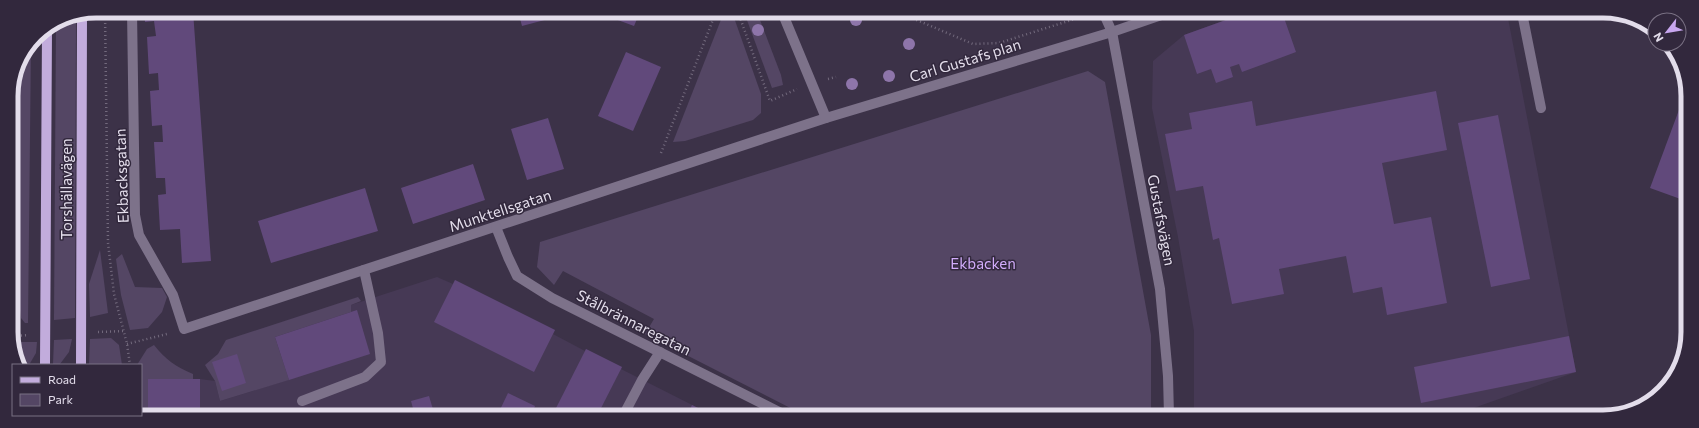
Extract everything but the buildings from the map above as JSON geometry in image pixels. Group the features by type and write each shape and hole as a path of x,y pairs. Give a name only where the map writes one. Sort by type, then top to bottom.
{"main road":[{"name":"Torshällavägen","path":"81,364 82,20"},
{"name":"Torshällavägen","path":"45,364 47,36"}],"street":[{"name":"Ekbacksgatan","path":"132,18 135,215 139,235 173,295 184,329"},
{"path":"784,18 826,118"},
{"name":"Gustafsvägen","path":"1106,18 1112,32 1160,289 1168,376 1169,410"},
{"path":"1112,32 1153,18"},
{"path":"1523,18 1541,108"},
{"name":"Carl Gustafs plan","path":"826,118 1112,32"},
{"name":"Munktellsgatan","path":"184,329 826,118"},
{"name":"Stålbrännaregatan","path":"496,227 508,257 518,276 552,298 774,410"},
{"path":"302,401 365,377 381,362 378,333 364,270"},
{"path":"626,410 642,380 660,352"}],"path":[{"path":"105,18 108,243 114,294 127,344 130,364"},
{"path":"653,175 714,18"},
{"path":"740,18 770,101"},
{"path":"912,18 973,44 999,43 1078,18"},
{"path":"1088,18 1112,32"},
{"path":"127,344 184,329"},
{"path":"81,333 124,331"}],"shaded area":[{"path":"1231,18 1508,18 1576,372 1468,410 1194,410 1194,331 1178,237 1152,108 1153,61 1184,35"},
{"path":"437,277 453,284 455,280 555,330 553,334 585,351 586,349 622,367 621,369 702,410 148,410 148,379 200,379 215,381 220,401 288,380 275,337 351,312 351,305"}],"green space":[{"path":"722,18 734,18 761,94 761,113 753,120 685,141 673,142"},
{"path":"746,18 759,18 781,75 783,85 772,88"},
{"path":"76,21 75,318 54,320 56,30"},
{"path":"31,54 28,323 25,323 21,318 18,296 18,91 24,66"},
{"name":"Ekbacken","path":"1088,71 1105,82 1151,335 1151,410 794,410 645,334 654,319 563,271 554,285 537,267 540,242"},
{"path":"100,250 108,313 90,317 89,284"},
{"path":"122,254 135,287 162,288 167,297 162,312 148,328 130,330 121,295 116,259"},
{"path":"358,297 361,301 351,305 351,312 275,337 289,380 220,401 215,381 205,365 218,354 226,340"},
{"path":"111,338 119,345 122,364 89,364 90,339"},
{"path":"72,339 69,352 60,364 53,364 54,340"},
{"path":"19,342 37,342 36,353 30,364 25,364"},
{"path":"154,345 171,362 193,374 193,379 148,379 148,410 142,410 142,364 138,364 147,349"}]}
